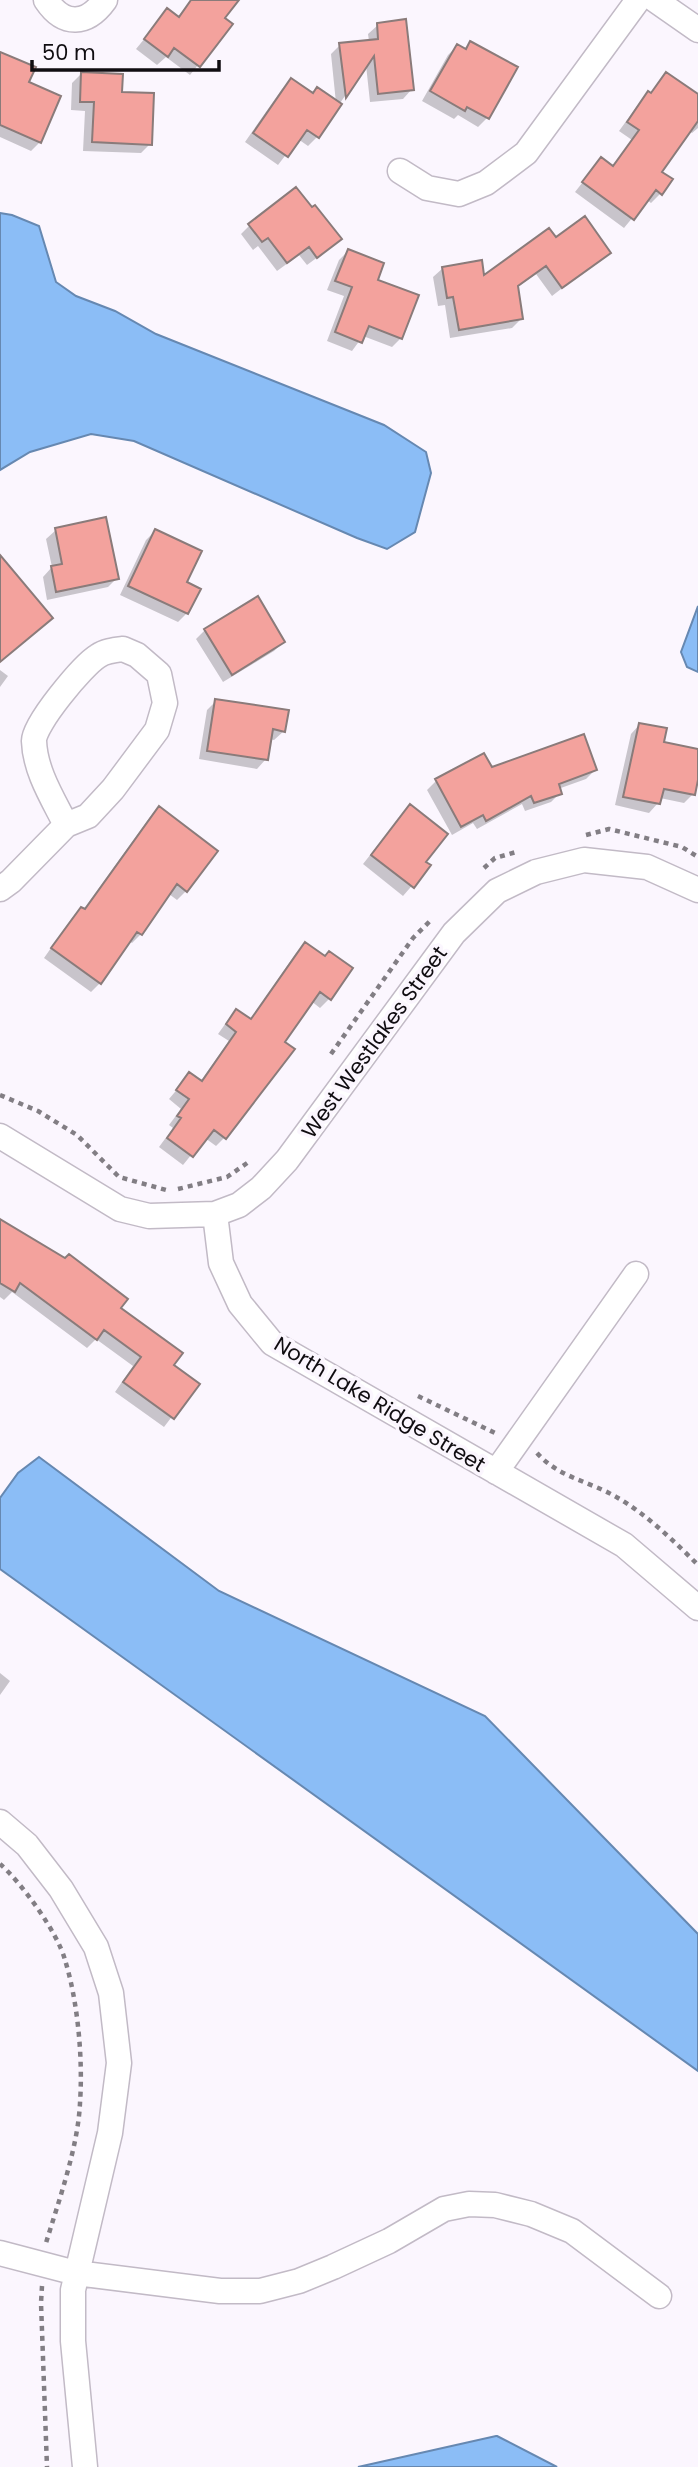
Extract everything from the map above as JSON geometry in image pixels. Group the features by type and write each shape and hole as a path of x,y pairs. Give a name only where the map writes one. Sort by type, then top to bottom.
{"street":[{"path":"46,0 58,14 71,21 82,19 98,10 106,0"},
{"path":"400,171 426,188 459,194 486,183 526,153 638,0"},
{"path":"655,0 698,30"},
{"path":"0,889 66,825 88,816 113,789 157,730 165,703 159,674 123,649 98,656 79,672 41,721 33,737 35,757 66,825"},
{"name":"West Westlakes Street","path":"215,1214 239,1205 261,1188 287,1160 454,933 497,891 536,872 584,860 647,867 698,890"},
{"path":"0,1136 121,1209 149,1216 215,1214"},
{"name":"North Lake Ridge Street","path":"215,1214 221,1263 240,1304 272,1343 624,1545 698,1608"},
{"path":"496,1472 636,1274"},
{"path":"0,1822 27,1845 61,1889 96,1947 111,1993 119,2063 110,2133 76,2273 73,2341 85,2467"},
{"path":"0,2253 76,2273 220,2291 260,2291 299,2281 389,2241 444,2209 469,2203 495,2205 531,2214 572,2231 659,2296"}],"path":[{"path":"584,835 609,829 682,847 698,857"},
{"path":"477,875 495,858 521,851"},
{"path":"328,1059 413,937 431,920"},
{"path":"0,1095 38,1111 78,1135 119,1177 170,1191 227,1177 260,1154"},
{"path":"0,1864 36,1906 65,1958 78,2044 80,2104 67,2173 46,2245 41,2303 47,2467"}],"water":[{"path":"0,213 39,226 56,282 76,296 115,311 156,334 384,425 426,452 431,473 415,532 387,549 134,441 91,434 30,452 0,470"},
{"path":"698,606 698,672 687,667 681,652"},
{"path":"39,1457 219,1591 485,1716 698,1934 698,2071 0,1569 0,1498 18,1473"},
{"path":"496,2436 557,2467 358,2467"}],"building":[{"path":"191,0 239,0 225,18 233,24 200,67 174,48 168,57 144,39 167,8 179,17"},
{"path":"406,19 414,90 378,94 374,56 346,98 339,43 378,39 377,23"},
{"path":"470,41 518,67 489,119 467,107 465,111 430,91 457,44 466,49"},
{"path":"0,52 36,67 29,82 61,96 41,143 0,125"},
{"path":"81,72 123,74 122,92 154,93 152,145 92,142 94,102 80,102"},
{"path":"666,72 698,94 698,121 662,172 673,179 662,195 656,190 634,220 582,182 601,157 613,166 639,130 627,122 648,91 651,93"},
{"path":"291,78 313,93 317,87 342,104 319,138 307,130 288,157 253,133"},
{"path":"296,187 312,207 315,205 342,239 317,258 309,247 287,263 268,238 262,242 248,224"},
{"path":"585,216 611,253 562,288 546,266 518,286 523,319 459,330 453,297 447,298 442,267 482,260 484,275 549,228 556,237"},
{"path":"348,249 384,263 378,280 419,295 402,339 369,326 362,343 335,332 352,287 335,281"},
{"path":"106,517 119,579 56,592 51,566 62,564 55,528"},
{"path":"155,529 202,551 187,582 201,589 188,614 128,586"},
{"path":"0,555 53,618 0,662"},
{"path":"258,596 285,642 232,675 204,629"},
{"path":"215,699 289,710 285,732 273,729 268,760 207,751"},
{"path":"639,723 667,728 664,742 698,749 695,795 664,789 660,804 623,797"},
{"path":"584,734 597,770 559,784 562,794 534,803 531,796 486,821 483,815 461,827 435,779 484,753 492,767"},
{"path":"410,804 448,834 426,862 431,865 414,888 371,855"},
{"path":"159,806 218,851 187,892 177,884 142,935 137,932 101,984 51,948 81,907 85,909"},
{"path":"305,942 325,956 329,951 353,968 331,1000 320,992 285,1042 295,1049 226,1139 214,1130 193,1157 167,1138 181,1118 177,1116 189,1099 176,1090 189,1072 202,1081 236,1032 226,1024 236,1009 251,1019"},
{"path":"0,1219 65,1258 69,1254 128,1299 121,1308 183,1353 174,1365 200,1384 174,1419 123,1382 141,1357 104,1330 97,1340 20,1283 15,1292 0,1283"}]}
